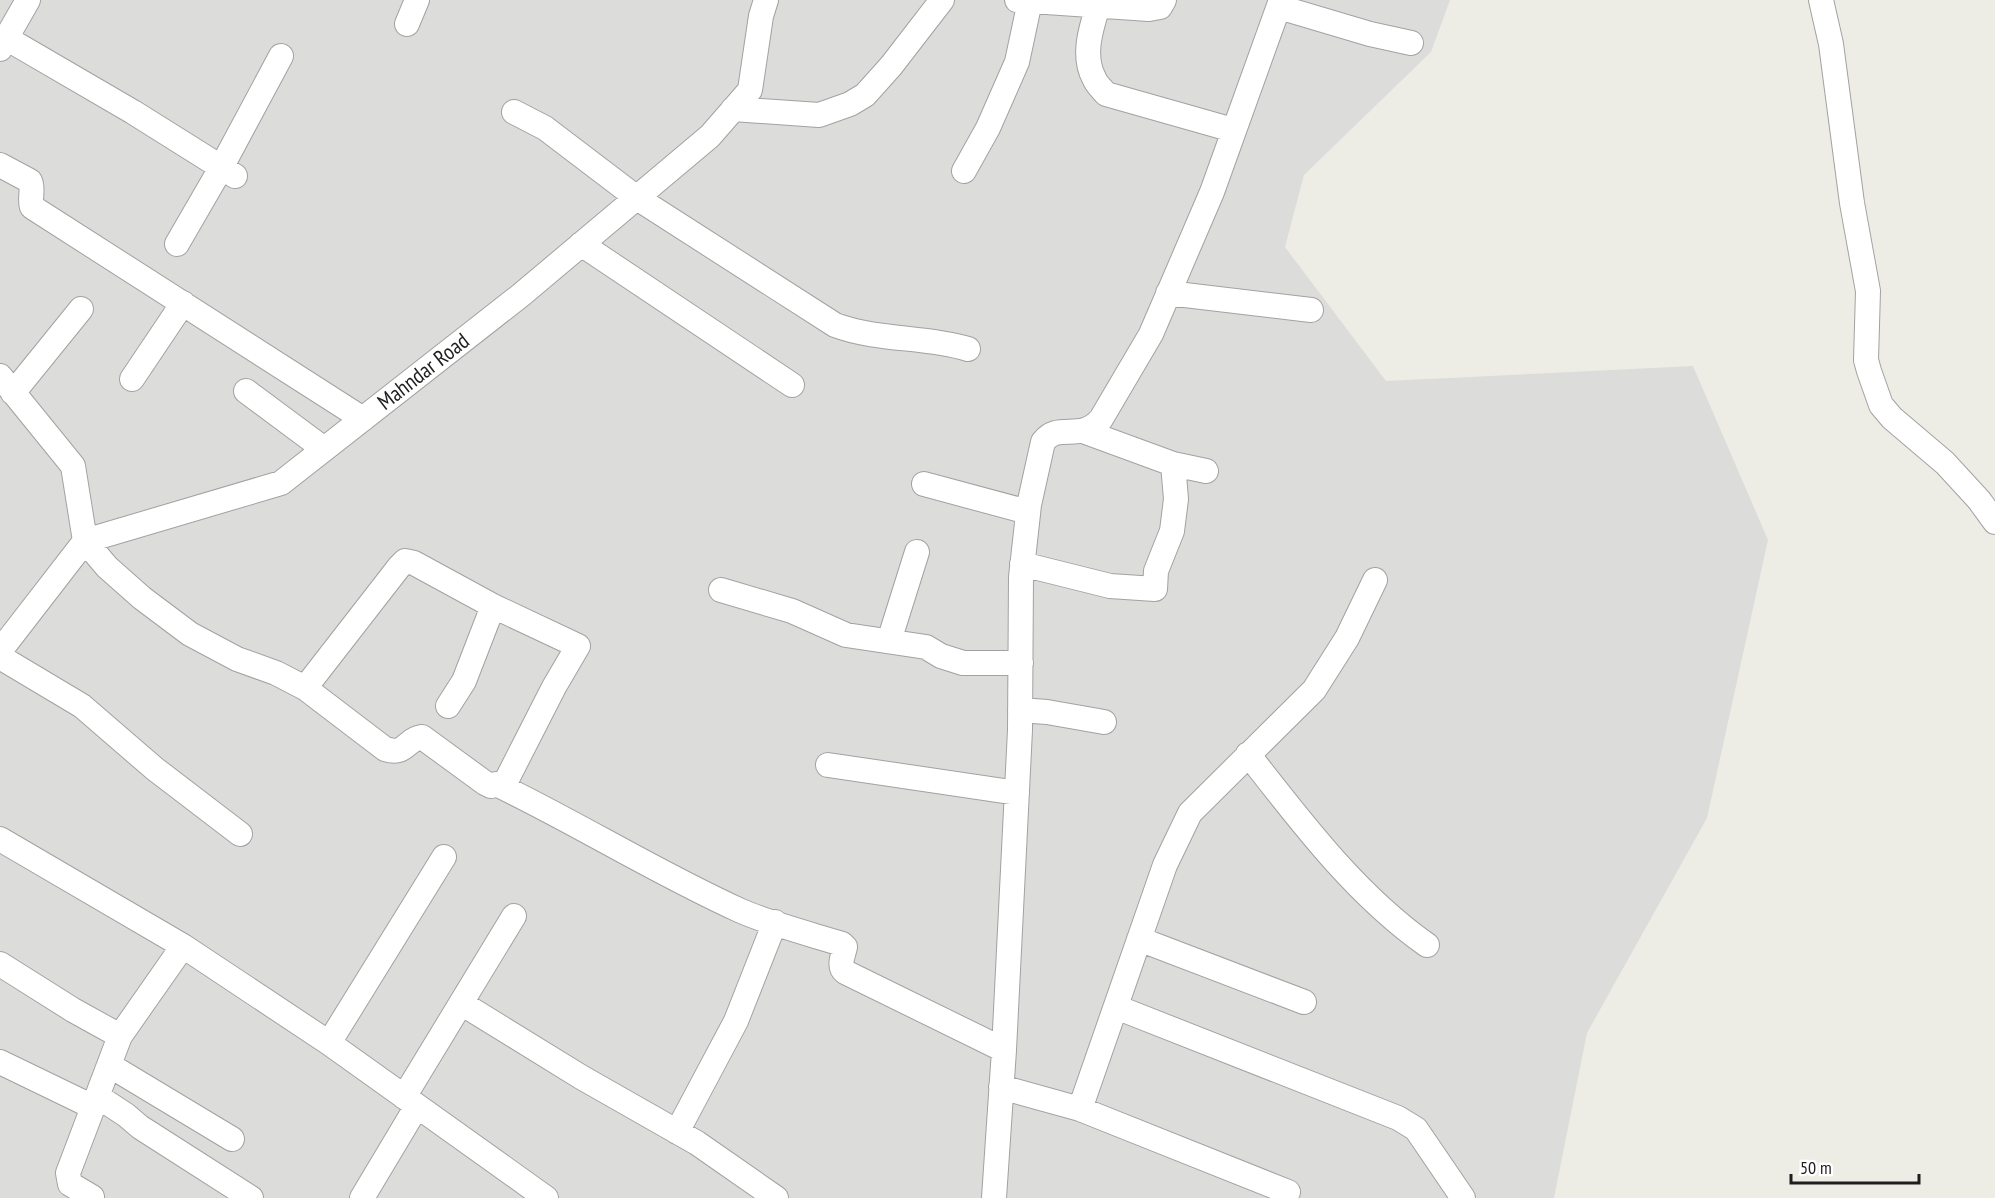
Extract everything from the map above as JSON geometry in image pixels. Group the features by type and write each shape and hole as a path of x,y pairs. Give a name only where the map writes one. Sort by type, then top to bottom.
{"street":[{"path":"28,0 3,44 133,112 228,172"},
{"path":"407,24 417,0"},
{"name":"Mahndar Road","path":"86,541 280,483 521,295 710,136 750,90 761,16 766,0"},
{"path":"733,109 819,115 850,104 866,95 942,0"},
{"path":"964,171 988,128 1017,62 1023,0 1149,9 1160,7 1164,0"},
{"path":"1821,0 1831,44 1852,203 1868,291 1866,360 1869,371 1881,405 1886,412 1945,463 1979,500 1995,522"},
{"path":"994,1198 1017,793 1022,564 1028,512 1043,442 1048,435 1057,432 1093,429 1151,334 1212,192 1280,4 1370,34 1411,43"},
{"path":"1098,6 1090,32 1089,63 1094,79 1106,94 1233,130"},
{"path":"177,244 228,172 281,56"},
{"path":"514,112 545,128 637,198 835,325 863,333 930,340 968,349"},
{"path":"0,165 30,181 33,189 30,201 32,207 363,419"},
{"path":"581,244 792,386"},
{"path":"1168,293 1311,310"},
{"path":"132,379 183,303"},
{"path":"81,309 7,384 73,466 86,541 107,567 142,598 190,634 237,659 276,673 305,688 385,749 394,752 403,750 416,738 422,736 484,783 491,786 496,784 568,819 667,876 744,912 842,944 845,947 841,965 845,972 1004,1050"},
{"path":"246,391 324,449"},
{"path":"1083,431 1173,464 1206,471"},
{"path":"1022,564 1110,586 1155,589 1156,571 1172,531 1176,499 1173,464"},
{"path":"924,484 1028,512"},
{"path":"0,651 86,541"},
{"path":"889,641 917,552"},
{"path":"305,688 405,561 414,563 493,606 578,646 554,687 503,788"},
{"path":"1080,1109 1165,865 1190,813 1314,690 1347,638 1375,580"},
{"path":"721,590 792,611 846,634 926,647 941,656 963,663 1021,663"},
{"path":"448,706 464,681 493,606"},
{"path":"0,657 82,706 155,769 240,834"},
{"path":"1020,710 1047,712 1104,722"},
{"path":"1248,754 1296,816 1371,898 1389,916 1427,945"},
{"path":"828,765 1017,793"},
{"path":"0,839 183,946 329,1042 546,1198"},
{"path":"329,1042 444,857"},
{"path":"362,1198 461,1003 514,916"},
{"path":"677,1132 736,1021 775,922"},
{"path":"1139,939 1304,1002"},
{"path":"92,1197 70,1184 68,1173 120,1036 183,946"},
{"path":"0,964 120,1036"},
{"path":"461,1003 580,1077 697,1143 776,1198"},
{"path":"1116,1007 1398,1118 1416,1129 1462,1198"},
{"path":"0,1062 126,1115 140,1127 251,1198"},
{"path":"109,1065 232,1139"},
{"path":"1000,1087 1080,1109 1288,1192"}],"shaded area":[{"path":"0,0 1450,0 1431,52 1304,175 1285,247 1386,381 1693,366 1768,540 1707,818 1587,1033 1554,1198 0,1198"}]}
